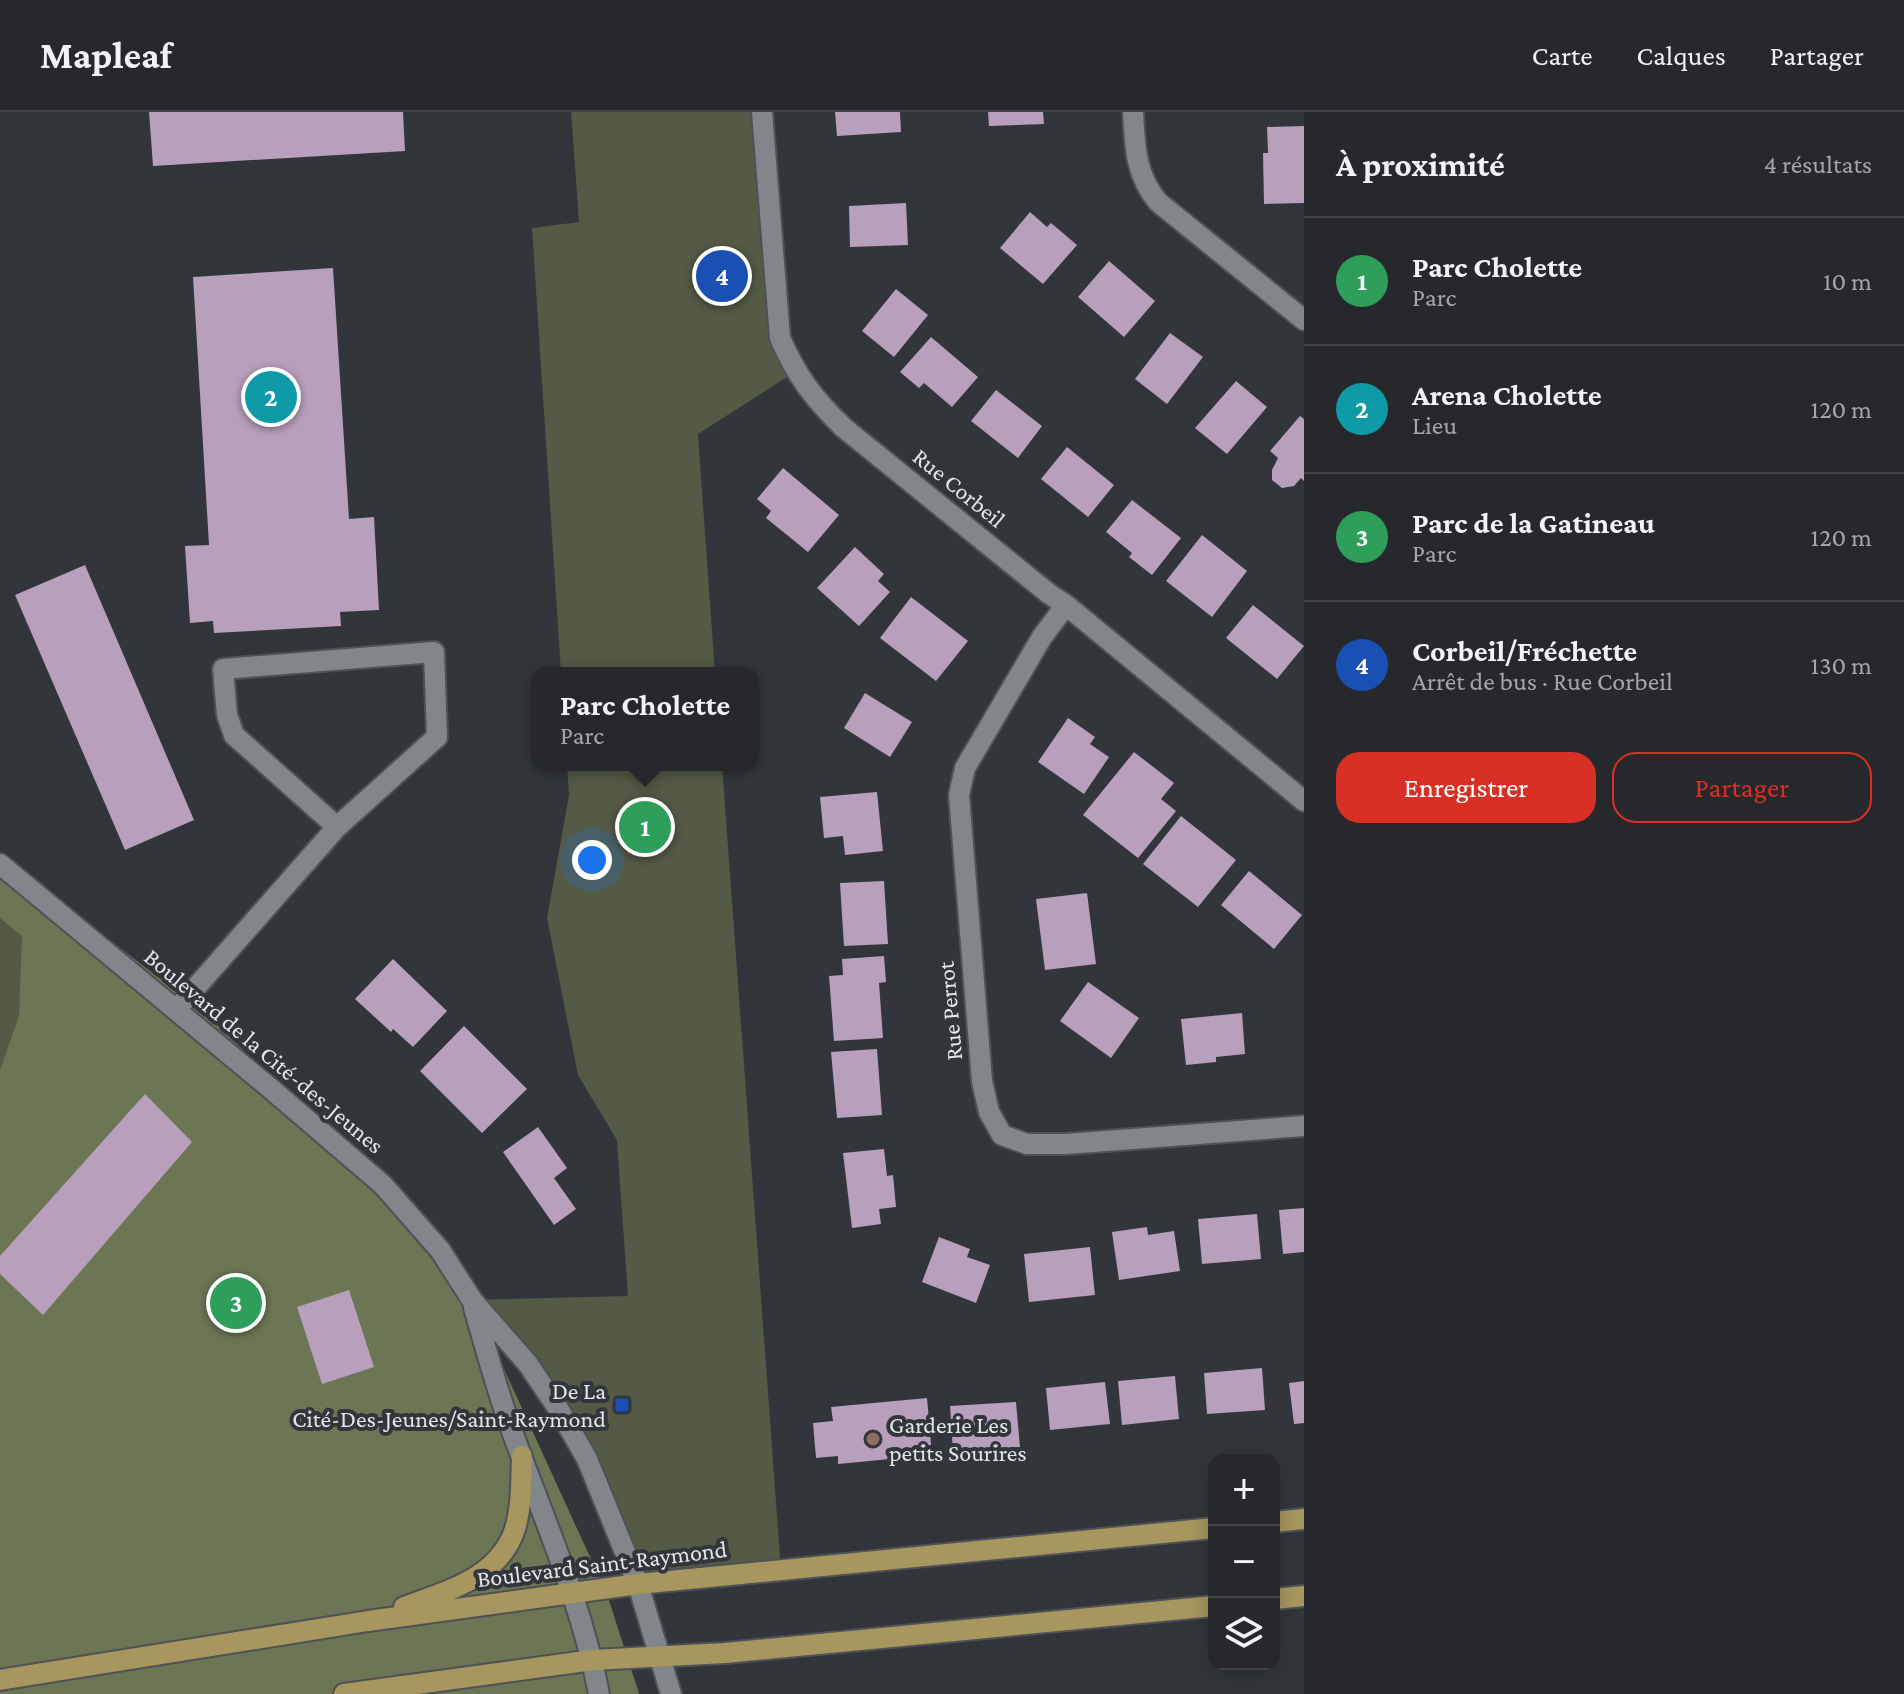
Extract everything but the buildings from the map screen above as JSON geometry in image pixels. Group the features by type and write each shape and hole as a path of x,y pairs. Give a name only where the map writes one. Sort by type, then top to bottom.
{"main road":[{"path":"368,1621 453,1589 494,1565 507,1547 515,1528 522,1456"},
{"path":"1280,1521 1304,1519"},
{"name":"Boulevard Saint-Raymond","path":"0,1680 368,1621 638,1584 1208,1529"},
{"path":"1280,1598 1304,1596"},
{"path":"344,1694 593,1660 725,1653 1208,1607"}],"street":[{"name":"Rue Corbeil","path":"762,112 779,330 795,372 816,401 844,428 1304,801"},
{"path":"1133,112 1135,153 1148,189 1158,202 1304,320"},
{"name":"Rue Perrot","path":"1066,605 1042,637 965,768 959,795 982,1081 989,1112 1002,1135 1027,1144 1066,1144 1304,1126"},
{"path":"176,1010 337,827 437,737 434,652 223,669 227,715 234,735 337,827"},
{"name":"Boulevard de la Cité-des-Jeunes","path":"0,864 383,1185 440,1250 472,1300 528,1364 587,1459 638,1584 671,1694"},
{"name":"Boulevard de la Cité-des-Jeunes","path":"472,1300 507,1418 574,1593 599,1694"}],"green space":[{"path":"571,112 762,112 766,180 795,372 698,434 715,667 561,667 532,228 579,222"},
{"path":"567,771 722,771 781,1570 638,1584 587,1459 473,1301 639,1694 0,1694 0,855 208,1016 471,1300 628,1296 617,1140 578,1075 547,918 569,795"},
{"path":"0,855 208,1016 383,1185 487,1332 607,1594 639,1694 0,1694 0,1070 19,1016 22,936 0,918"}],"place":[{"name":"Corbeil/Fréchette","path":"722,276"},
{"name":"Arena Cholette","path":"271,397"},
{"name":"Parc Cholette","path":"645,827"},
{"name":"Parc de la Gatineau","path":"236,1303"},
{"name":"De La Cité-Des-Jeunes/Saint-Raymond","path":"622,1405"},
{"name":"Garderie Les petits Sourires","path":"873,1439"}]}
